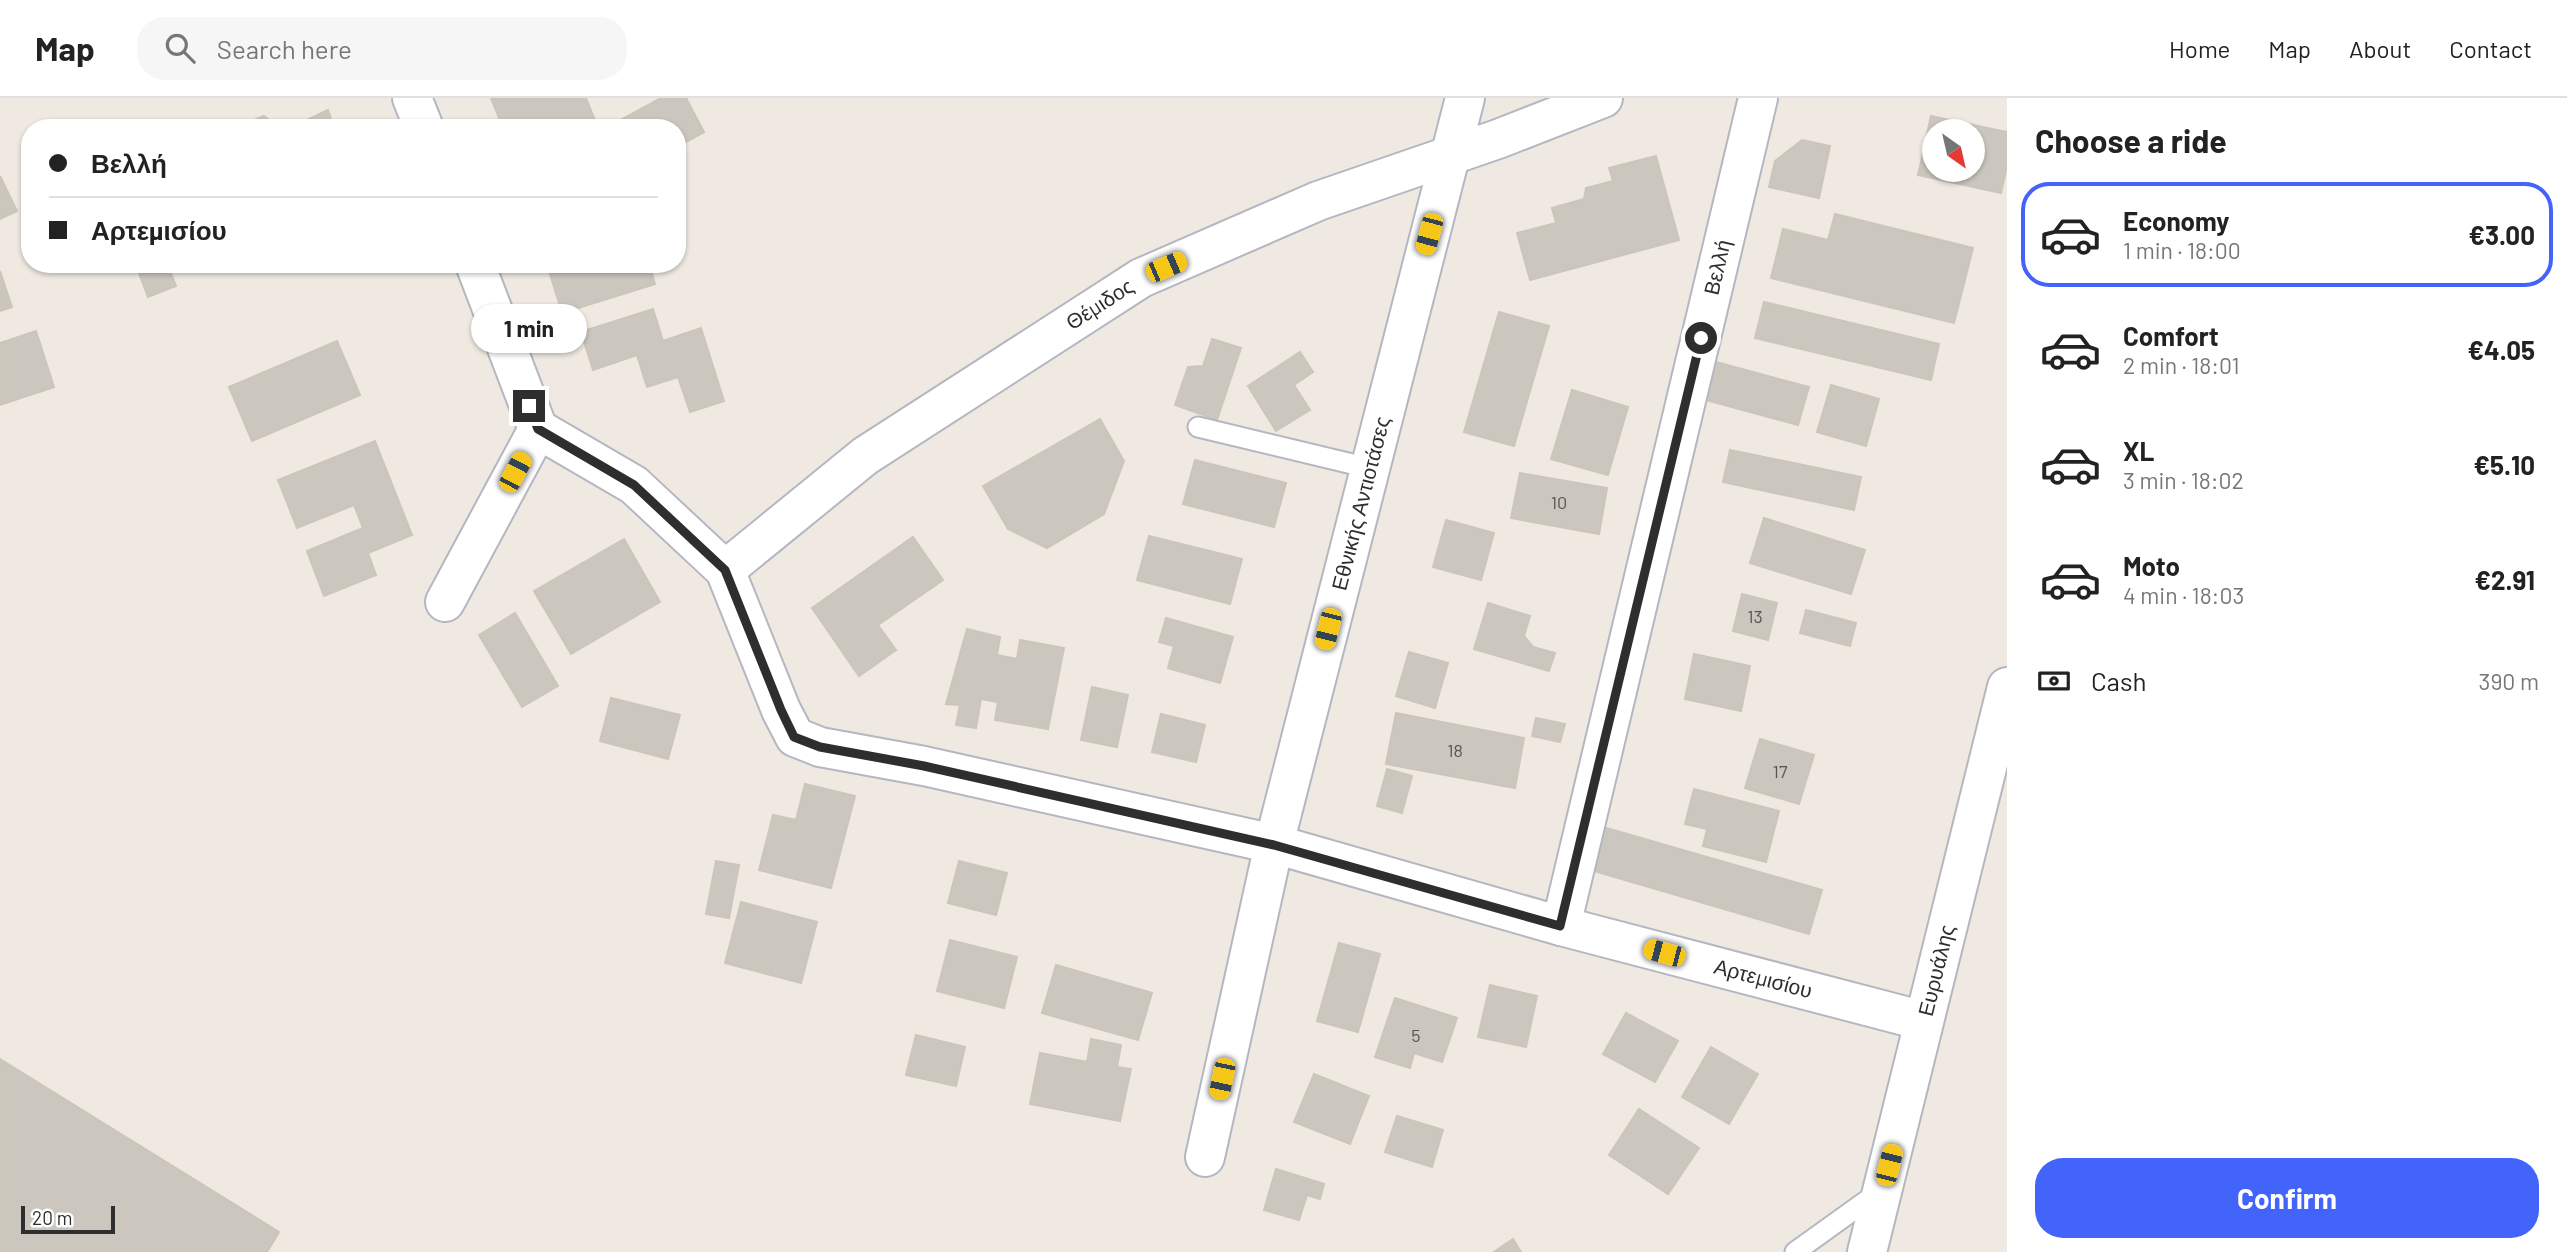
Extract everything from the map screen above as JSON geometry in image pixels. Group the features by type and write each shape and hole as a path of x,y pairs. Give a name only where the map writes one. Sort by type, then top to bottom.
{"street":[{"path":"412,98 420,119"},
{"name":"Εθνικής Αντιοτάσες","path":"1205,1157 1274,845 1465,98"},
{"name":"Θέμιδος","path":"725,570 865,456 1141,278 1318,201 1450,156 1603,98"},
{"name":"Βελλή","path":"1560,926 1758,98"},
{"path":"445,602 538,429 478,273"},
{"name":"Αρτεμισίου","path":"538,429 634,485 725,570 794,737 820,747 924,766 1274,845 1560,926 1924,1021"},
{"name":"Ευρυάλης","path":"1867,1252 2007,687"}],"lane":[{"path":"1198,427 1369,468"},
{"path":"1796,1252 1883,1189"}],"building":[{"path":"491,98 586,98 594,119 499,119"},
{"path":"661,98 686,98 704,132 686,142 686,119 622,119"},
{"path":"328,110 331,119 309,119"},
{"path":"1985,127 2007,132 2007,166 2001,193 1950,182 1985,182"},
{"path":"1802,140 1830,146 1819,198 1769,187 1775,161"},
{"path":"1656,156 1679,240 1530,280 1517,233 1556,223 1552,208 1584,199 1586,188 1613,181 1609,168"},
{"path":"1922,157 1922,176 1918,175"},
{"path":"0,176 17,211 0,219"},
{"path":"1835,214 1973,248 1954,323 1771,278 1783,229 1828,240"},
{"path":"0,271 12,307 0,311"},
{"path":"139,273 171,273 176,286 148,297"},
{"path":"550,273 652,273 655,284 562,313"},
{"path":"1764,302 1939,344 1931,380 1755,338"},
{"path":"653,309 663,341 701,328 724,401 690,412 678,377 647,387 637,355 593,370 581,332"},
{"path":"1499,312 1549,326 1514,446 1464,432"},
{"path":"36,331 54,387 0,405 0,343"},
{"path":"1212,339 1241,348 1217,420 1175,405 1188,367 1203,366"},
{"path":"337,341 360,395 252,441 229,387"},
{"path":"1300,352 1313,372 1294,385 1310,410 1276,431 1248,386"},
{"path":"1716,362 1809,387 1798,425 1706,400"},
{"path":"1831,385 1879,399 1866,446 1817,432"},
{"path":"1572,390 1628,407 1608,475 1551,459"},
{"path":"1100,419 1124,461 1104,514 1047,548 1008,529 983,486"},
{"path":"375,441 412,535 368,553 376,575 324,596 307,551 363,528 354,505 297,528 278,480"},
{"path":"1730,450 1861,477 1854,510 1723,482"},
{"path":"1195,460 1286,483 1274,527 1183,504"},
{"path":"1520,473 1607,488 1599,534 1511,518"},
{"path":"1764,518 1865,550 1851,594 1750,563"},
{"path":"1446,520 1494,533 1481,580 1433,567"},
{"path":"1149,536 1242,559 1230,604 1137,580"},
{"path":"913,537 943,580 878,625 896,650 859,676 812,608"},
{"path":"624,539 660,602 571,654 534,591"},
{"path":"1742,594 1777,603 1768,640 1733,631"},
{"path":"1488,603 1530,616 1524,636 1533,647 1555,653 1549,671 1474,649"},
{"path":"1806,610 1856,623 1850,646 1800,633"},
{"path":"515,613 558,686 522,707 479,635"},
{"path":"1166,618 1233,637 1220,683 1168,668 1174,646 1159,642"},
{"path":"967,629 1000,637 997,655 1017,659 1020,640 1064,648 1048,729 995,720 998,702 981,699 976,728 956,725 960,705 946,704"},
{"path":"1409,652 1448,663 1435,708 1396,696"},
{"path":"1694,654 1750,666 1741,711 1685,699"},
{"path":"1092,687 1128,695 1117,747 1081,740"},
{"path":"611,698 680,715 668,759 600,741"},
{"path":"1396,713 1524,738 1515,788 1386,764"},
{"path":"1161,714 1205,725 1196,762 1152,752"},
{"path":"1536,718 1565,724 1560,742 1532,736"},
{"path":"1760,739 1814,755 1799,804 1745,788"},
{"path":"1387,769 1412,776 1402,813 1377,806"},
{"path":"805,784 855,796 831,888 759,870 773,815 796,820"},
{"path":"1694,789 1779,811 1766,862 1703,846 1707,829 1685,824"},
{"path":"1596,825 1822,890 1809,934 1584,868"},
{"path":"716,861 739,865 729,918 706,914"},
{"path":"959,861 1007,873 996,915 948,903"},
{"path":"741,902 817,922 801,983 725,963"},
{"path":"950,940 1017,957 1004,1008 937,991"},
{"path":"1339,943 1380,954 1358,1032 1317,1021"},
{"path":"1056,965 1152,993 1138,1040 1042,1013"},
{"path":"1490,985 1537,996 1526,1047 1478,1037"},
{"path":"1395,998 1457,1018 1442,1062 1414,1053 1410,1068 1375,1057"},
{"path":"1626,1013 1678,1041 1655,1082 1603,1054"},
{"path":"916,1035 965,1047 956,1086 906,1075"},
{"path":"1091,1039 1121,1045 1117,1067 1131,1069 1120,1121 1030,1104 1040,1053 1087,1062"},
{"path":"1711,1047 1758,1074 1729,1124 1682,1097"},
{"path":"0,1059 279,1232 267,1252 0,1252"},
{"path":"1314,1074 1369,1096 1350,1144 1294,1122"},
{"path":"1639,1109 1699,1148 1668,1194 1609,1155"},
{"path":"1397,1116 1443,1130 1432,1167 1385,1152"},
{"path":"1276,1169 1324,1184 1320,1199 1307,1195 1299,1220 1264,1210"},
{"path":"1513,1239 1521,1252 1494,1252"}],"route":[{"path":"529,406 538,429 634,485 725,570 794,737 820,747 924,766 1274,845 1560,926 1701,338"}]}
